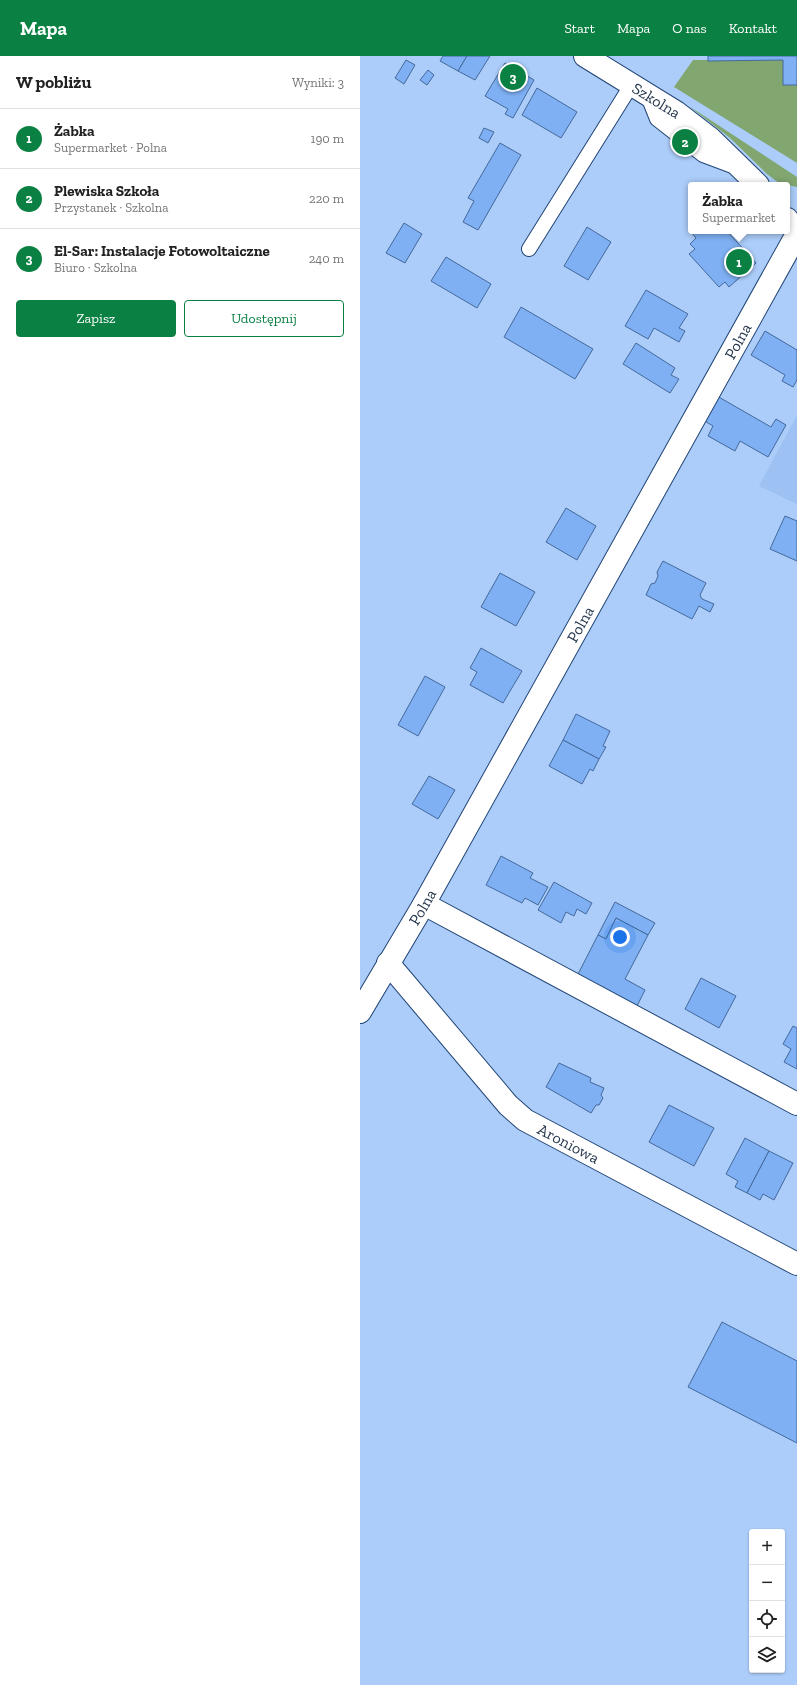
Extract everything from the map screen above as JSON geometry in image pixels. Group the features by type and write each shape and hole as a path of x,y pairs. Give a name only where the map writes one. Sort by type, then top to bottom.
{"street":[{"name":"Szkolna","path":"585,56 676,112 711,139 751,177"},
{"path":"790,223 797,233"},
{"name":"Polna","path":"360,1012 424,904 797,233"},
{"path":"424,904 797,1104"},
{"name":"Aroniowa","path":"388,963 508,1105 525,1120 797,1264"}],"lane":[{"path":"529,249 640,89"}],"shaded area":[{"path":"797,415 797,504 759,486"}],"green space":[{"path":"693,60 783,60 783,85 797,85 797,163 674,87"},
{"path":"689,106 797,177 797,187 790,185 790,182 778,182 767,174 730,138"}],"building":[{"path":"443,56 467,56 458,71 440,61"},
{"path":"467,56 490,56 475,80 458,71"},
{"path":"708,56 797,56 797,85 783,85 783,60 708,61"},
{"path":"406,60 415,65 404,84 395,78"},
{"path":"505,63 534,80 513,118 505,114 508,109 485,96"},
{"path":"428,70 434,75 427,85 420,80"},
{"path":"537,88 577,112 561,138 522,115"},
{"path":"484,128 494,132 488,143 479,138"},
{"path":"500,143 521,155 478,230 463,222 474,201 468,198"},
{"path":"404,223 422,234 405,263 386,253"},
{"path":"587,227 611,242 588,280 564,266"},
{"path":"693,234 730,234 756,263 729,287 725,282 719,287 689,254 695,249 690,244 696,238"},
{"path":"446,257 491,284 477,308 431,281"},
{"path":"646,290 688,314 679,328 685,331 679,342 654,328 648,339 625,326"},
{"path":"521,307 593,349 575,379 504,337"},
{"path":"765,331 797,350 797,380 793,387 782,381 785,375 751,355"},
{"path":"636,343 675,368 671,375 679,379 670,393 623,364"},
{"path":"717,396 771,427 776,419 786,425 768,457 740,441 735,451 708,436 713,426 703,420"},
{"path":"566,508 596,526 577,560 546,542"},
{"path":"785,516 797,521 797,561 770,549"},
{"path":"663,561 706,583 700,595 702,599 714,604 710,612 699,606 692,619 646,595 651,584 655,583 658,576 657,572"},
{"path":"500,573 535,592 516,626 481,607"},
{"path":"481,648 522,671 503,703 470,685 477,672 470,668"},
{"path":"425,676 445,687 418,736 398,725"},
{"path":"576,714 610,731 603,746 606,747 599,759 563,740"},
{"path":"563,740 599,759 593,771 590,769 582,784 549,766"},
{"path":"429,776 455,790 438,819 412,804"},
{"path":"501,856 533,873 530,878 548,887 538,905 525,898 522,903 486,885"},
{"path":"554,882 592,903 586,914 577,909 574,916 566,912 561,923 538,910"},
{"path":"615,902 655,923 648,935 616,918 606,939 598,935"},
{"path":"616,918 648,935 625,979 645,990 635,1010 575,980 598,935 606,939"},
{"path":"701,978 736,996 719,1028 685,1009"},
{"path":"793,1026 797,1028 797,1069 784,1062 791,1049 783,1044"},
{"path":"559,1063 591,1078 590,1082 604,1088 601,1095 603,1098 599,1105 596,1105 591,1113 546,1087"},
{"path":"669,1105 714,1128 694,1166 649,1142"},
{"path":"745,1138 769,1151 747,1193 735,1187 738,1181 726,1174"},
{"path":"769,1151 793,1163 774,1200 763,1194 760,1200 747,1193"},
{"path":"722,1322 797,1361 797,1443 688,1387"}],"place":[{"name":"El-Sar: Instalacje Fotowoltaiczne","path":"513,77"},
{"name":"Plewiska Szkoła","path":"685,142"},
{"name":"Żabka","path":"739,262"}]}
